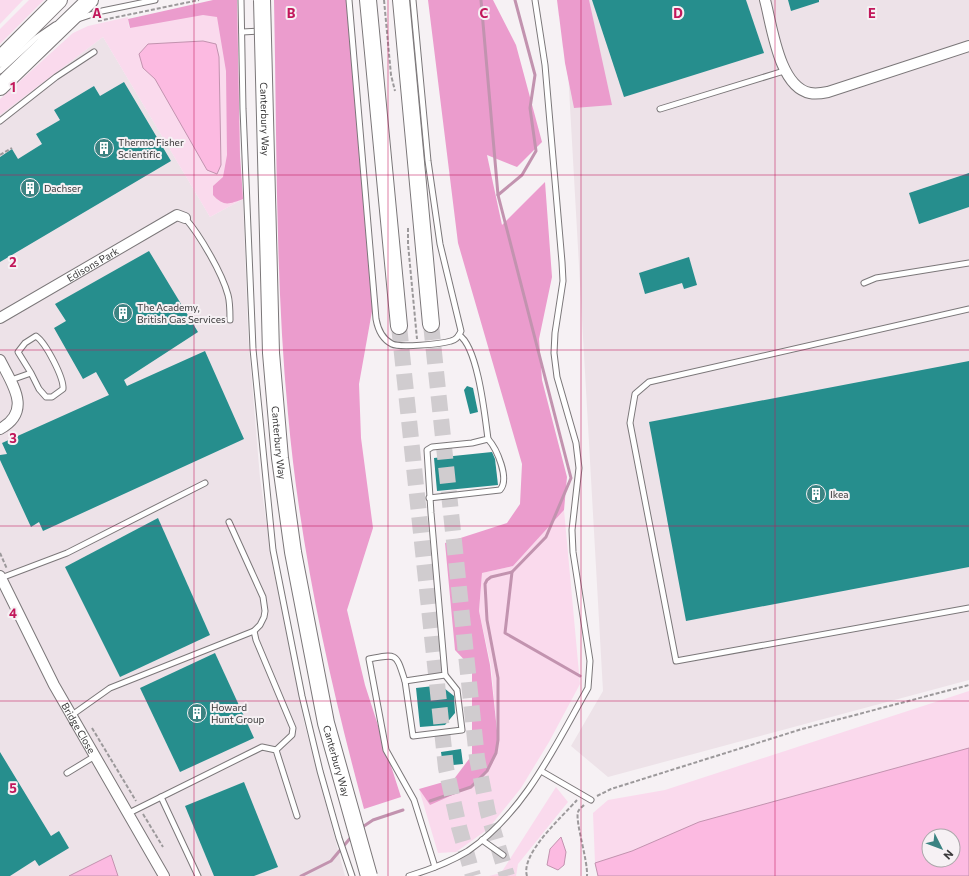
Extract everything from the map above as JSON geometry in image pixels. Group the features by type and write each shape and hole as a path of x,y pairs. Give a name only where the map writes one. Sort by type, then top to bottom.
{"main road":[{"path":"0,59 59,0"},
{"path":"0,88 90,0"},
{"name":"Canterbury Way","path":"262,0 271,353 280,458 293,552 326,723 369,876"},
{"path":"368,0 399,326"},
{"path":"401,0 431,324"}],"street":[{"path":"765,0 784,71 793,85 809,93 828,92 969,46"},
{"name":"Edisons Park","path":"0,318 177,215 185,218"},
{"path":"0,429 7,425 15,415 18,402 17,392 1,366"},
{"name":"Bridge Close","path":"1,577 54,685 164,876"}],"lane":[{"path":"0,71 36,38 53,25 69,22 102,11 155,0"},
{"path":"241,0 253,349 273,550 302,696 320,771 339,838 352,876"},
{"path":"349,0 376,319 382,335 397,346 450,342 459,336 461,325 440,244 428,161 413,0"},
{"path":"409,876 456,857 482,840 514,808 541,772 588,688 590,662 573,552 572,530 579,468 576,443 557,377 554,353 555,333 563,281 562,262 545,64 535,0"},
{"path":"242,32 270,31"},
{"path":"0,121 56,77 94,52"},
{"path":"660,109 784,71"},
{"path":"185,218 193,227 225,283 229,297 230,320"},
{"path":"864,283 876,278 969,263"},
{"path":"969,309 649,382 635,394 630,423 676,661 969,608"},
{"path":"36,336 41,339 46,348 63,383 63,389 52,397 46,397 38,389 31,373 18,352 25,343 36,336"},
{"path":"430,498 500,490 504,482 496,449 488,439 484,407 476,369 466,341 459,336"},
{"path":"11,380 31,373"},
{"path":"436,866 414,800 386,750 369,659 388,655 394,656 398,659 405,681 413,736 462,730 457,690 445,675 427,450 432,447 472,443 488,439"},
{"path":"1,577 66,553 205,483"},
{"path":"72,715 110,688 254,631 260,625 265,611 263,597 229,522"},
{"path":"254,631 256,640 293,728 292,736 276,750"},
{"path":"405,681 445,675"},
{"path":"127,814 262,747 276,750"},
{"path":"276,750 297,816"},
{"path":"67,773 95,756"},
{"path":"541,772 591,800"},
{"path":"161,797 198,876"},
{"path":"482,840 504,855"}],"path":[{"path":"104,20 199,0"},
{"path":"384,0 391,75 396,94"},
{"path":"0,155 12,148"},
{"path":"409,220 408,244 418,344"},
{"path":"587,876 578,816 580,808 596,795 602,795 611,789 802,730 969,685"},
{"path":"527,876 525,870 528,860 544,836 578,800 579,793"}],"shaded area":[{"path":"0,0 23,0 0,24"},
{"path":"29,0 44,0 0,44 0,29"},
{"path":"213,0 237,0 240,156 243,199 227,203 220,201 213,195 213,186 223,177 227,155 226,71 217,17 203,15 130,28 128,19"},
{"path":"237,0 240,156 243,199 210,217 103,37 0,115 0,99 73,33 88,26 128,17 129,28"},
{"path":"274,0 349,0 374,300 359,384 361,438 373,528 347,610 365,685 401,797 364,809 339,712 317,613 293,464 281,311 277,207"},
{"path":"428,0 493,0 516,45 542,142 517,167 487,155 502,225 545,182 552,277 539,339 542,380 567,477 564,510 513,566 482,573 479,611 490,665 498,740 496,753 492,764 479,783 430,805 419,789 454,779 472,755 472,668 455,650 445,543 507,523 520,504 522,464 458,243"},
{"path":"557,0 589,0 612,105 574,108 565,63"},
{"path":"564,0 969,0 969,680 608,777 571,746 603,691"},
{"path":"103,37 210,217 243,199 248,335 260,478 273,568 305,726 345,876 0,876 0,115"},
{"path":"203,41 216,44 219,57 221,165 217,174 207,170 155,79 143,68 139,54 148,44"},
{"path":"564,510 580,684 549,742 521,788 488,829 456,852 438,853 419,789 430,805 496,753 498,740 491,665 479,611 482,573 513,566"},
{"path":"969,691 969,876 598,876 595,863 593,813 608,800 665,790"},
{"path":"969,748 969,876 598,876 595,863 632,851 699,822"},
{"path":"556,787 568,802 518,864 516,876 489,876 501,873"},
{"path":"561,837 566,852 564,865 558,870 547,865 550,849"},
{"path":"111,855 118,876 69,876"}],"building":[{"path":"592,0 746,0 764,53 624,97"},
{"path":"788,0 819,0 819,2 791,11"},
{"name":"Thermo Fisher Scientific","path":"124,82 171,161 0,262 0,157 12,149 18,159 42,144 36,134 60,120 54,110 94,86 100,96"},
{"path":"969,173 969,207 919,224 909,193"},
{"path":"149,251 198,332 124,380 127,386 205,351 244,439 43,531 39,522 31,527 0,460 0,455 7,454 2,443 109,395 96,372 83,379 54,328 66,321 55,304"},
{"path":"689,257 697,285 684,289 682,283 645,294 639,273"},
{"name":"Ikea","path":"969,361 969,567 686,621 649,422"},
{"path":"467,386 473,388 478,412 470,414 464,390"},
{"path":"492,452 495,459 498,485 437,491 434,458"},
{"path":"158,518 210,635 120,677 65,567"},
{"name":"Howard Hunt Group","path":"215,653 254,738 180,772 140,688"},
{"path":"443,685 444,688 454,696 455,713 445,725 420,727 416,688"},
{"path":"461,749 463,764 443,766 441,752"},
{"path":"0,752 51,836 59,831 69,848 39,866 35,860 10,876 0,876"},
{"path":"244,782 278,867 254,876 214,876 185,806"}],"waterway":[{"path":"430,801 471,787 487,771 496,753 498,740 498,678 487,620 485,584 491,577 512,572 546,537 571,478 498,195 481,0"},
{"path":"498,195 522,175 536,151 530,108 535,75 515,0"},
{"path":"512,572 505,633 580,676"},
{"path":"361,828 373,820 403,810"},
{"path":"301,876 331,861 352,836"}],"tunnel":[{"path":"431,324 477,758 488,813 507,876"},
{"path":"399,326 446,768 459,827 473,876"}],"place":[{"name":"Thermo Fisher Scientific","path":"104,148"},
{"name":"Dachser","path":"30,188"},
{"name":"The Academy, British Gas Services","path":"123,313"},
{"name":"Ikea","path":"816,494"},
{"name":"Howard Hunt Group","path":"197,713"}]}
